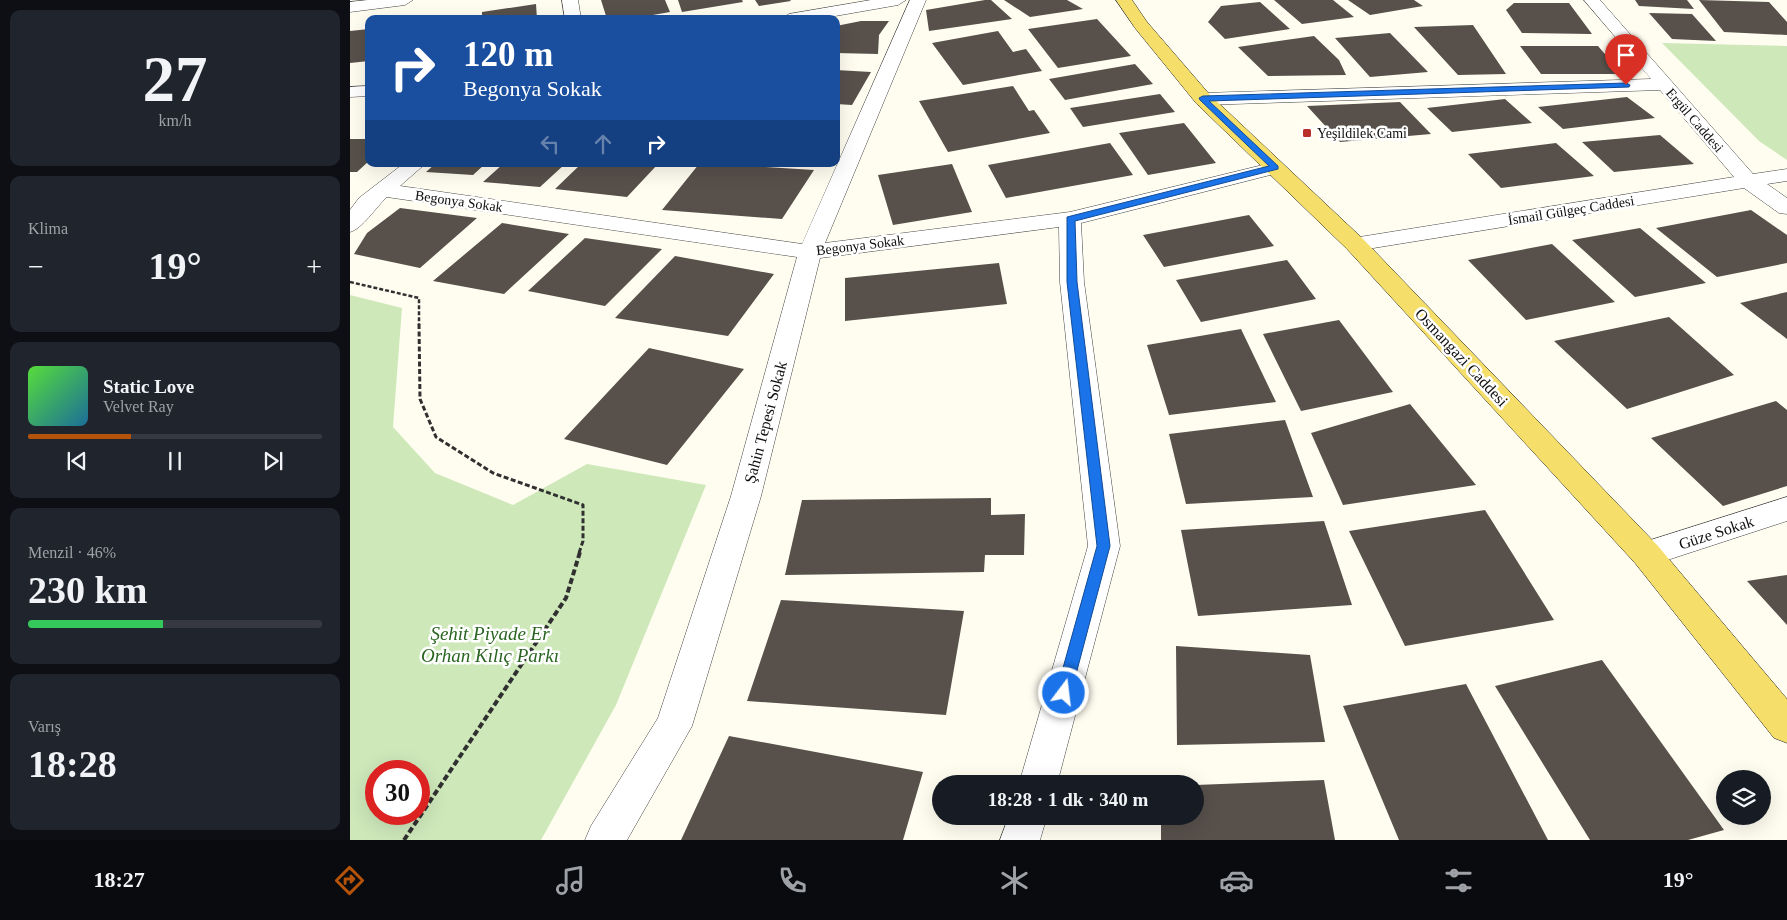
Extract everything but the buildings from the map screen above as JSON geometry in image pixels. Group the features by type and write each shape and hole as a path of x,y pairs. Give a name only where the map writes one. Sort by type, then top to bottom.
{"main road":[{"name":"Osmangazi Caddesi","path":"1124,0 1141,25 1203,98 1355,244 1646,554 1787,726"}],"street":[{"path":"350,7 405,0"},
{"path":"570,0 572,15"},
{"path":"812,15 898,0"},
{"name":"Şahin Tepesi Sokak","path":"604,840 674,726 746,496 810,252 918,0"},
{"name":"Ergül Caddesi","path":"1592,0 1748,181 1787,208"},
{"path":"1203,98 1664,84"},
{"path":"350,92 365,91"},
{"path":"350,225 367,203 410,167"},
{"name":"Begonya Sokak","path":"382,190 810,252 1070,219 1275,168"},
{"name":"İsmail Gülgeç Caddesi","path":"1355,244 1787,175"},
{"path":"1040,775 1104,546 1072,282 1070,219"},
{"name":"Güze Sokak","path":"1646,554 1787,509"},
{"path":"1020,840 1025,825"}],"path":[{"path":"350,282 419,298 420,399 436,437 493,473 583,505 583,541 566,598 404,840"}],"green space":[{"path":"1662,43 1787,46 1787,160 1759,141"},
{"name":"Şehit Piyade Er Orhan Kılıç Parkı","path":"350,295 402,308 393,427 435,473 513,505 587,464 706,485 616,705 541,840 350,840"}],"place":[{"name":"Yeşildilek Cami","path":"1307,133"}],"route":[{"path":"1064,693 1104,546 1072,282 1070,219 1275,168 1203,98 1626,85"}]}
